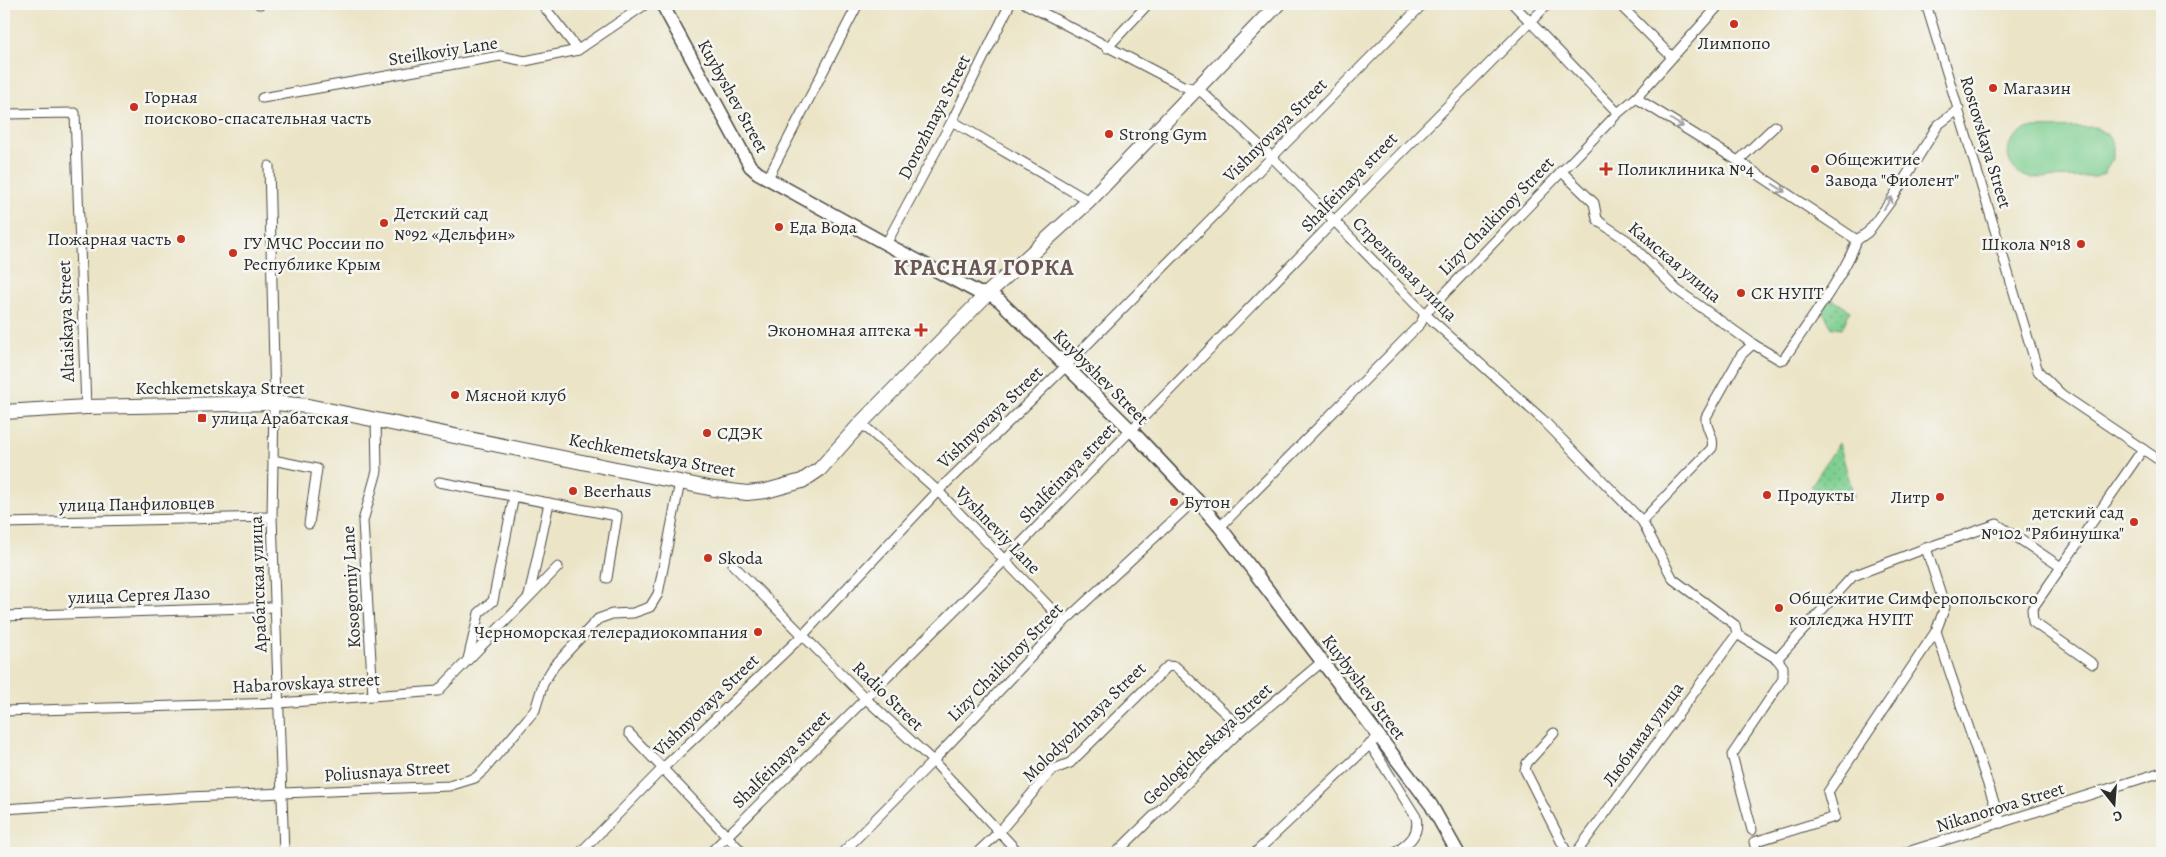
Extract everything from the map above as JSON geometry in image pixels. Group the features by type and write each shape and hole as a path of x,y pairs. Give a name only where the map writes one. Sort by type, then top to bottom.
{"main road":[{"name":"Kuybyshev Street","path":"662,4 750,166 886,244 980,293 988,293 1000,301 1132,431 1196,499 1220,527 1323,661 1375,740 1432,805 1458,853"},
{"name":"Kechkemetskaya Street","path":"4,412 86,407 274,403 311,406 680,482 746,493 784,487 802,480 820,469 861,423 988,293 1089,201 1278,4"}],"street":[{"path":"542,4 578,50"},
{"name":"Steilkoviy Lane","path":"262,98 500,56 525,61 578,50 646,4"},
{"path":"768,178 858,4"},
{"name":"Dorozhnaya Street","path":"886,244 952,121 1010,4"},
{"name":"Стрелковая улица","path":"1026,4 1107,48 1183,86 1196,89 1272,156 1425,314 1542,419 1642,521 1674,579 1735,625 1737,634 1776,659"},
{"path":"1107,48 1148,4"},
{"name":"Vishnyovaya Street","path":"580,853 662,769 802,635 938,491 1065,367 1423,4"},
{"path":"1513,4 1618,113"},
{"name":"Shalfeinaya street","path":"710,853 1005,560 1548,4"},
{"path":"1619,4 1672,57"},
{"name":"Lizy Chaikinoy Street","path":"1220,527 1421,323 1425,314 1618,113 1636,98 1720,4"},
{"name":"Rostovskaya Street","path":"1926,4 2038,372 2061,394 2162,462"},
{"path":"1636,98 1738,161 1857,240 1868,232 1890,202 1938,125 1959,109"},
{"name":"Altaiskaya Street","path":"4,114 74,113 86,407"},
{"path":"952,121 1089,201"},
{"path":"1738,161 1775,126"},
{"name":"Арабатская улица","path":"269,166 274,403 272,517 284,853"},
{"name":"Камская улица","path":"1562,172 1594,203 1597,219 1600,224 1628,241 1677,290 1777,359 1784,359 1852,255 1857,240"},
{"path":"1642,521 1712,448 1713,441 1707,429 1706,418 1740,355 1753,344"},
{"name":"Kosogorniy Lane","path":"373,696 363,521 377,471 376,419"},
{"name":"Vyshneviy Lane","path":"861,423 938,491 1064,622"},
{"path":"2093,664 2033,622 2032,610 2143,449"},
{"path":"273,460 316,469 309,524"},
{"path":"439,482 617,516 607,578"},
{"name":"Poliusnaya Street","path":"4,809 449,786 475,778 535,710 542,684 554,666 598,618 612,614 633,613 650,607 658,594 680,482"},
{"path":"468,661 479,613 493,601 514,496"},
{"name":"Lizy Chaikinoy Street","path":"842,853 933,761 1064,622 1196,499"},
{"path":"529,596 549,503"},
{"name":"улица Панфиловцев","path":"4,523 272,517"},
{"path":"1752,830 1732,755 1783,679 1783,667 1776,659 1853,576 1926,548 1997,524 2061,566"},
{"path":"1757,853 1754,842 1835,817 1828,792 1936,631 1945,607 1926,548"},
{"name":"Radio Street","path":"733,565 865,698 933,761 1019,853"},
{"name":"Habarovskaya street","path":"4,711 279,703 438,691 558,567"},
{"name":"улица Сергея Лазо","path":"4,616 275,607"},
{"path":"1936,631 2001,823"},
{"name":"Любимая улица","path":"1576,853 1737,634"},
{"name":"Geologicheskaya Street","path":"1116,853 1242,729 1323,661"},
{"name":"Molodyozhnaya Street","path":"977,853 1000,831 1052,770 1070,763 1168,666 1176,667 1242,729"},
{"path":"629,733 743,853"},
{"path":"1554,733 1527,763 1525,770 1567,853"},
{"path":"1255,853 1375,740 1416,817 1417,831 1414,837 1394,853"},
{"name":"Nikanorova Street","path":"1904,853 2162,772"}],"green space":[{"path":"2095,127 2109,136 2113,143 2113,159 2104,173 2096,177 2030,178 2020,174 2010,161 2008,154 2009,146 2013,139 2029,128"},
{"path":"1831,298 1850,311 1842,329 1832,328 1822,310"},
{"path":"1839,443 1854,497 1832,502 1811,486"}],"place":[{"name":"Лимпопо","path":"1734,24"},
{"name":"Магазин","path":"1993,88"},
{"name":"Горная поисково-спасательная часть","path":"134,107"},
{"name":"Strong Gym","path":"1109,134"},
{"name":"Поликлиника №4","path":"1606,169"},
{"name":"Общежитие Завода \"Фиолент\"","path":"1815,169"},
{"name":"Детский сад №92 «Дельфин»","path":"384,223"},
{"name":"Еда Вода","path":"779,227"},
{"name":"Пожарная часть","path":"181,239"},
{"name":"Школа №18","path":"2081,244"},
{"name":"ГУ МЧС России по Республике Крым","path":"233,253"},
{"name":"СК НУПТ","path":"1741,293"},
{"name":"Экономная аптека","path":"921,330"},
{"name":"Мясной клуб","path":"455,395"},
{"name":"улица Арабатская","path":"202,418"},
{"name":"СДЭК","path":"707,433"},
{"name":"Beerhaus","path":"573,491"},
{"name":"Продукты","path":"1767,495"},
{"name":"Литр","path":"1940,497"},
{"name":"Бутон","path":"1174,502"},
{"name":"детский сад №102 \"Рябинушка\"","path":"2134,522"},
{"name":"Skoda","path":"708,558"},
{"name":"Общежитие Симферопольского колледжа НУПТ","path":"1779,608"},
{"name":"Черноморская телерадиокомпания","path":"758,632"}],"district":[{"name":"КРАСНАЯ ГОРКА","path":"984,267"}]}
